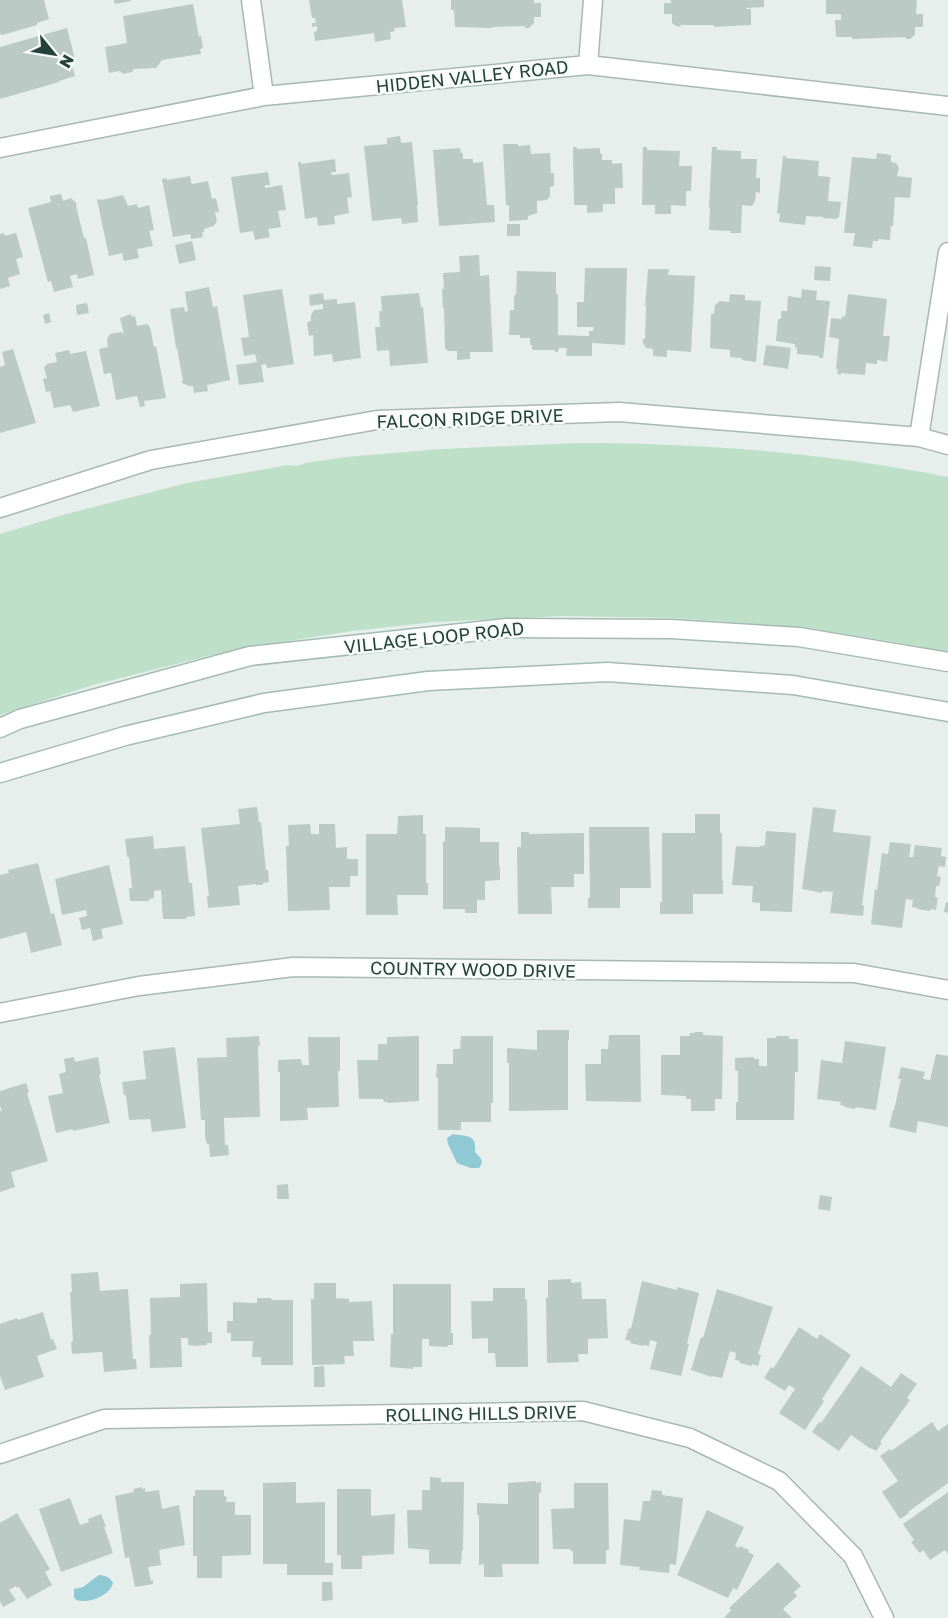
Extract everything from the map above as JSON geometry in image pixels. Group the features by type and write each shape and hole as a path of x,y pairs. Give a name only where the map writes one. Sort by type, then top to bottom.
{"street":[{"path":"251,0 264,96"},
{"path":"588,65 593,0"},
{"name":"HIDDEN VALLEY ROAD","path":"0,147 264,96 588,65 948,106"},
{"path":"919,437 948,252"},
{"name":"FALCON RIDGE DRIVE","path":"0,508 151,460 377,420 619,412 919,437 948,445"},
{"name":"VILLAGE LOOP ROAD","path":"0,728 20,719 250,656 507,628 671,629 799,637 948,662"},
{"path":"0,773 125,736 264,704 428,681 607,672 793,685 948,712"},
{"name":"COUNTRY WOOD DRIVE","path":"0,1013 139,986 292,967 854,973 948,990"},
{"name":"ROLLING HILLS DRIVE","path":"0,1454 104,1419 583,1411 690,1438 779,1480 853,1556 884,1618"}],"green space":[{"path":"577,443 718,447 764,451 856,462 948,477 948,652 820,631 672,618 562,616 435,622 352,631 208,656 93,685 0,715 0,534 66,514 187,483 288,465 297,466 346,457 441,449"}],"water":[{"path":"453,1134 472,1139 475,1152 482,1161 479,1168 457,1163 447,1138"},
{"path":"99,1575 107,1577 113,1583 108,1592 92,1600 76,1600 74,1589 83,1587"}],"building":[{"path":"0,0 44,0 49,19 37,25 2,35 0,34"},
{"path":"114,0 131,0 131,1 115,4"},
{"path":"309,0 402,0 406,27 394,28 395,31 390,32 391,39 375,42 374,33 315,41 314,32 317,31 317,26 312,27 312,23 316,23 315,18 312,18"},
{"path":"451,0 534,0 534,3 541,3 541,17 534,17 534,23 529,28 525,26 455,27"},
{"path":"671,0 764,0 764,7 746,8 751,9 751,25 714,27 714,25 680,25 681,27 672,23 672,14 664,14 664,3 671,3"},
{"path":"826,0 917,0 916,14 923,14 923,27 915,27 915,35 910,39 906,37 852,39 852,37 836,37 835,20 841,20 841,14 826,14"},
{"path":"193,4 203,48 200,49 201,54 162,60 156,68 134,69 132,72 123,74 120,71 109,73 105,47 127,43 123,16"},
{"path":"67,28 75,59 70,60 75,76 0,99 0,47"},
{"path":"400,136 401,143 412,142 418,222 402,224 401,218 372,221 364,146 387,144 387,138"},
{"path":"503,144 530,145 531,154 550,153 554,186 550,187 550,196 547,200 537,201 537,213 528,216 526,220 509,221"},
{"path":"573,147 577,149 600,148 602,160 612,160 612,164 622,163 623,188 615,188 615,204 603,204 603,212 587,213 587,205 574,205"},
{"path":"643,147 647,147 647,150 680,151 679,166 692,166 691,191 686,191 686,206 671,205 671,214 655,214 655,205 642,205"},
{"path":"712,147 717,147 717,150 741,151 741,159 757,159 756,178 760,178 760,193 756,192 752,206 742,205 741,233 709,230"},
{"path":"460,148 463,159 473,159 473,163 483,162 487,205 494,205 495,222 439,226 433,150"},
{"path":"877,153 891,155 891,162 896,163 899,168 897,176 912,178 910,198 895,197 890,240 873,241 872,248 853,246 855,233 844,233 852,157 876,159"},
{"path":"783,156 819,161 818,176 830,177 828,201 841,202 839,217 836,219 806,216 805,225 779,222 780,214 777,213"},
{"path":"335,159 336,172 331,172 332,175 349,173 352,197 347,198 349,213 334,216 335,224 318,226 317,217 305,219 298,162 301,164"},
{"path":"268,172 270,185 265,185 265,188 282,185 286,210 278,211 281,227 268,229 270,237 255,240 253,231 240,233 231,177"},
{"path":"190,176 193,184 208,181 212,199 216,198 219,212 215,212 217,222 204,229 203,237 191,239 190,234 173,237 162,179"},
{"path":"61,194 63,201 71,198 77,205 94,275 78,279 77,274 70,276 73,287 54,292 51,281 48,282 28,208 51,202 50,196"},
{"path":"123,195 128,206 137,204 138,208 149,205 154,230 149,231 153,246 137,249 139,258 124,261 122,253 109,256 97,200"},
{"path":"507,224 520,224 520,236 507,236"},
{"path":"4,233 5,236 16,233 23,257 16,259 20,274 8,278 10,286 0,289 0,234"},
{"path":"192,241 196,260 179,264 175,245"},
{"path":"479,255 480,276 489,275 493,352 470,352 470,359 457,360 457,351 448,351 445,348 443,273 460,272 459,256"},
{"path":"815,266 831,267 830,281 814,280"},
{"path":"585,268 627,268 625,345 592,343 592,356 566,356 567,348 559,348 558,352 532,350 530,338 509,335 510,310 514,310 517,271 556,272 558,335 589,336 589,331 593,331 594,327 577,327 577,302 584,302"},
{"path":"648,269 669,269 668,275 695,276 691,352 667,350 667,357 653,356 653,349 646,348 643,343"},
{"path":"209,287 213,307 217,306 230,380 207,385 208,391 194,393 193,386 182,383 170,309 184,307 185,312 188,311 185,292"},
{"path":"282,289 294,364 267,368 266,364 261,365 264,382 239,385 236,365 257,362 255,354 244,356 241,338 249,337 243,295"},
{"path":"802,289 817,291 816,300 830,301 823,358 797,354 795,344 776,341 778,319 781,319 781,311 787,311 788,296 801,298"},
{"path":"323,293 324,300 337,299 337,304 355,302 361,358 333,362 332,354 314,356 313,335 309,336 307,322 311,321 314,310 323,309 323,304 310,306 309,295"},
{"path":"419,293 421,307 423,307 428,363 390,366 389,350 377,351 375,327 380,327 381,296"},
{"path":"730,294 745,295 745,300 761,301 756,362 730,357 730,350 710,348 711,314 714,314 715,305 720,301 729,302"},
{"path":"848,294 887,299 883,336 890,336 887,362 877,360 877,364 866,363 865,375 837,374 839,339 829,337 831,318 845,317"},
{"path":"87,303 89,313 77,315 76,305"},
{"path":"49,313 51,322 45,324 43,315"},
{"path":"131,314 132,317 135,316 137,326 148,324 150,327 166,398 144,401 145,406 140,407 137,396 116,400 111,373 104,374 99,349 108,347 107,339 110,334 121,332 124,334 120,318"},
{"path":"766,345 791,348 788,369 763,365"},
{"path":"13,349 36,423 0,433 0,367 5,365 2,352"},
{"path":"69,350 70,354 86,351 100,406 73,412 70,405 54,408 50,391 46,392 43,379 47,378 44,368 47,364 57,362 55,353"},
{"path":"257,807 269,882 263,885 238,886 240,905 208,908 207,896 209,896 201,828 240,824 238,809"},
{"path":"813,807 836,810 833,832 871,836 862,905 864,906 863,916 830,913 833,892 822,891 822,893 802,889"},
{"path":"695,814 720,814 723,894 693,894 693,914 660,914 662,833 695,833"},
{"path":"423,815 423,834 426,834 428,895 397,895 398,915 366,915 366,834 397,834 398,816"},
{"path":"310,824 311,834 319,834 319,824 335,824 336,848 347,847 347,859 358,859 358,876 350,876 350,887 329,887 330,910 288,911 286,846 289,846 288,825"},
{"path":"445,827 480,828 480,842 499,842 500,880 485,881 485,900 477,900 477,913 465,913 465,909 443,909"},
{"path":"589,827 649,827 651,888 620,888 620,908 588,908 590,897"},
{"path":"766,831 796,833 792,912 760,911 760,903 752,902 753,886 732,885 736,846 763,846"},
{"path":"521,832 529,832 529,834 584,833 584,874 574,874 574,887 551,887 552,914 518,914 517,847 521,847"},
{"path":"153,836 154,849 185,846 195,916 186,917 186,919 163,919 161,890 154,891 154,898 149,901 130,901 129,888 132,888 125,839"},
{"path":"890,842 911,844 909,857 913,857 915,845 942,848 941,856 946,857 945,867 939,866 937,876 941,877 939,886 936,886 935,897 938,898 936,910 917,909 912,907 913,900 906,899 902,928 871,924 882,853 888,854"},
{"path":"38,863 51,914 54,913 62,945 31,953 26,932 0,939 0,875 9,873 8,870"},
{"path":"109,865 123,924 101,929 103,938 93,941 90,928 82,930 79,918 87,916 86,910 62,915 55,879"},
{"path":"946,902 948,903 948,913 944,912"},
{"path":"537,1030 569,1030 568,1110 509,1111 507,1048 537,1050"},
{"path":"703,1032 703,1035 723,1036 722,1099 715,1099 715,1111 691,1111 691,1099 686,1099 686,1096 661,1095 661,1055 680,1055 680,1036 690,1036 690,1033"},
{"path":"609,1035 640,1035 641,1102 586,1101 585,1064 601,1064 601,1049 608,1049"},
{"path":"259,1036 260,1117 224,1118 225,1145 228,1145 229,1155 210,1157 209,1144 205,1138 205,1120 201,1120 197,1058 227,1057 226,1038"},
{"path":"419,1036 419,1101 388,1103 383,1099 359,1099 357,1060 378,1060 378,1044 387,1044 387,1037"},
{"path":"461,1036 493,1036 491,1122 461,1122 461,1130 438,1130 437,1064 453,1064 453,1049 460,1049"},
{"path":"777,1036 798,1039 794,1120 736,1120 738,1071 735,1070 735,1058 754,1057 754,1059 759,1059 759,1066 767,1066 767,1038"},
{"path":"308,1037 340,1037 339,1107 307,1108 308,1120 280,1121 278,1060 301,1059 302,1065 309,1065"},
{"path":"845,1041 886,1047 876,1110 855,1107 855,1109 840,1105 841,1102 817,1099 821,1060 842,1063"},
{"path":"175,1047 186,1128 152,1132 150,1119 129,1120 122,1082 146,1079 143,1051"},
{"path":"936,1054 948,1056 948,1127 918,1121 916,1133 889,1127 901,1079 898,1079 901,1067 925,1072 923,1079 930,1080"},
{"path":"74,1057 75,1062 98,1057 101,1075 99,1075 110,1123 56,1133 48,1096 63,1093 59,1074 66,1072 64,1059"},
{"path":"26,1083 48,1161 11,1172 15,1187 0,1192 0,1111 2,1111 0,1091"},
{"path":"288,1184 289,1199 277,1199 277,1185"},
{"path":"820,1195 832,1197 830,1211 818,1209"},
{"path":"98,1272 100,1291 128,1289 133,1359 136,1359 137,1369 104,1372 102,1352 72,1354 71,1274"},
{"path":"571,1279 571,1283 581,1282 582,1299 606,1299 608,1338 588,1339 588,1354 578,1354 579,1362 547,1363 548,1280"},
{"path":"642,1281 699,1293 681,1376 650,1369 657,1342 650,1340 649,1346 643,1346 625,1340 629,1328 631,1329"},
{"path":"207,1283 208,1332 212,1332 212,1343 194,1346 188,1345 188,1338 181,1338 182,1367 150,1368 150,1298 180,1297 180,1284"},
{"path":"314,1283 336,1283 336,1298 349,1299 349,1302 372,1301 374,1341 353,1341 354,1356 344,1356 345,1364 312,1365 311,1299 314,1299"},
{"path":"393,1284 451,1284 453,1345 429,1346 429,1339 422,1339 422,1367 413,1367 413,1369 390,1367 391,1334 393,1334"},
{"path":"493,1288 525,1288 528,1367 496,1367 495,1353 488,1353 488,1338 472,1339 471,1301 493,1301"},
{"path":"717,1289 773,1307 758,1354 761,1355 758,1366 740,1363 735,1360 736,1353 730,1351 722,1378 691,1370"},
{"path":"257,1298 293,1300 293,1365 261,1365 261,1357 252,1357 253,1341 231,1341 231,1333 227,1333 227,1321 233,1321 233,1302 257,1303"},
{"path":"43,1312 51,1340 53,1339 57,1349 37,1356 44,1377 5,1390 0,1376 0,1324"},
{"path":"799,1327 817,1339 820,1334 851,1355 805,1430 779,1413 795,1389 789,1385 785,1391 764,1378 771,1367 773,1369"},
{"path":"324,1366 325,1387 314,1387 314,1367"},
{"path":"861,1366 891,1387 901,1373 917,1384 907,1398 910,1400 876,1451 851,1435 839,1451 812,1432 819,1422 821,1423"},
{"path":"932,1422 938,1431 948,1424 948,1483 900,1519 882,1492 898,1481 880,1456 890,1449 891,1451"},
{"path":"430,1477 441,1478 441,1482 464,1482 461,1564 429,1564 429,1550 408,1548 407,1510 422,1510 422,1490 430,1490"},
{"path":"536,1481 536,1483 541,1482 539,1564 502,1564 503,1577 484,1577 484,1564 479,1565 477,1503 508,1504 508,1483"},
{"path":"296,1482 296,1503 325,1502 325,1563 333,1563 333,1575 287,1575 287,1564 263,1564 263,1483"},
{"path":"574,1483 608,1483 609,1550 606,1550 606,1564 573,1564 573,1551 553,1549 551,1509 574,1508"},
{"path":"142,1487 142,1489 145,1488 145,1492 159,1490 162,1509 179,1505 185,1545 159,1550 161,1565 148,1567 153,1584 135,1587 129,1557 125,1558 115,1496 134,1492 133,1489"},
{"path":"337,1489 371,1489 371,1516 395,1514 394,1554 362,1556 362,1569 341,1569 341,1555 337,1555"},
{"path":"195,1490 224,1490 224,1496 227,1497 226,1502 235,1502 235,1515 251,1515 251,1555 222,1556 222,1578 197,1578 197,1556 193,1556 193,1496 195,1496"},
{"path":"652,1490 662,1491 662,1495 683,1498 676,1565 670,1564 669,1573 639,1570 640,1567 620,1565 624,1519 640,1521 643,1501 650,1501"},
{"path":"948,1492 948,1554 945,1550 930,1560 923,1550 920,1553 911,1542 914,1540 903,1524"},
{"path":"70,1498 80,1525 101,1514 113,1553 61,1572 39,1509"},
{"path":"707,1510 744,1527 735,1546 749,1550 748,1552 754,1555 737,1590 733,1588 728,1598 677,1575"},
{"path":"17,1513 50,1569 45,1572 52,1585 27,1599 16,1586 9,1590 16,1600 3,1607 0,1601 0,1523"},
{"path":"778,1562 801,1586 794,1592 797,1596 783,1609 792,1618 724,1618 731,1610 729,1608"},
{"path":"322,1582 332,1582 333,1600 322,1601"}]}
